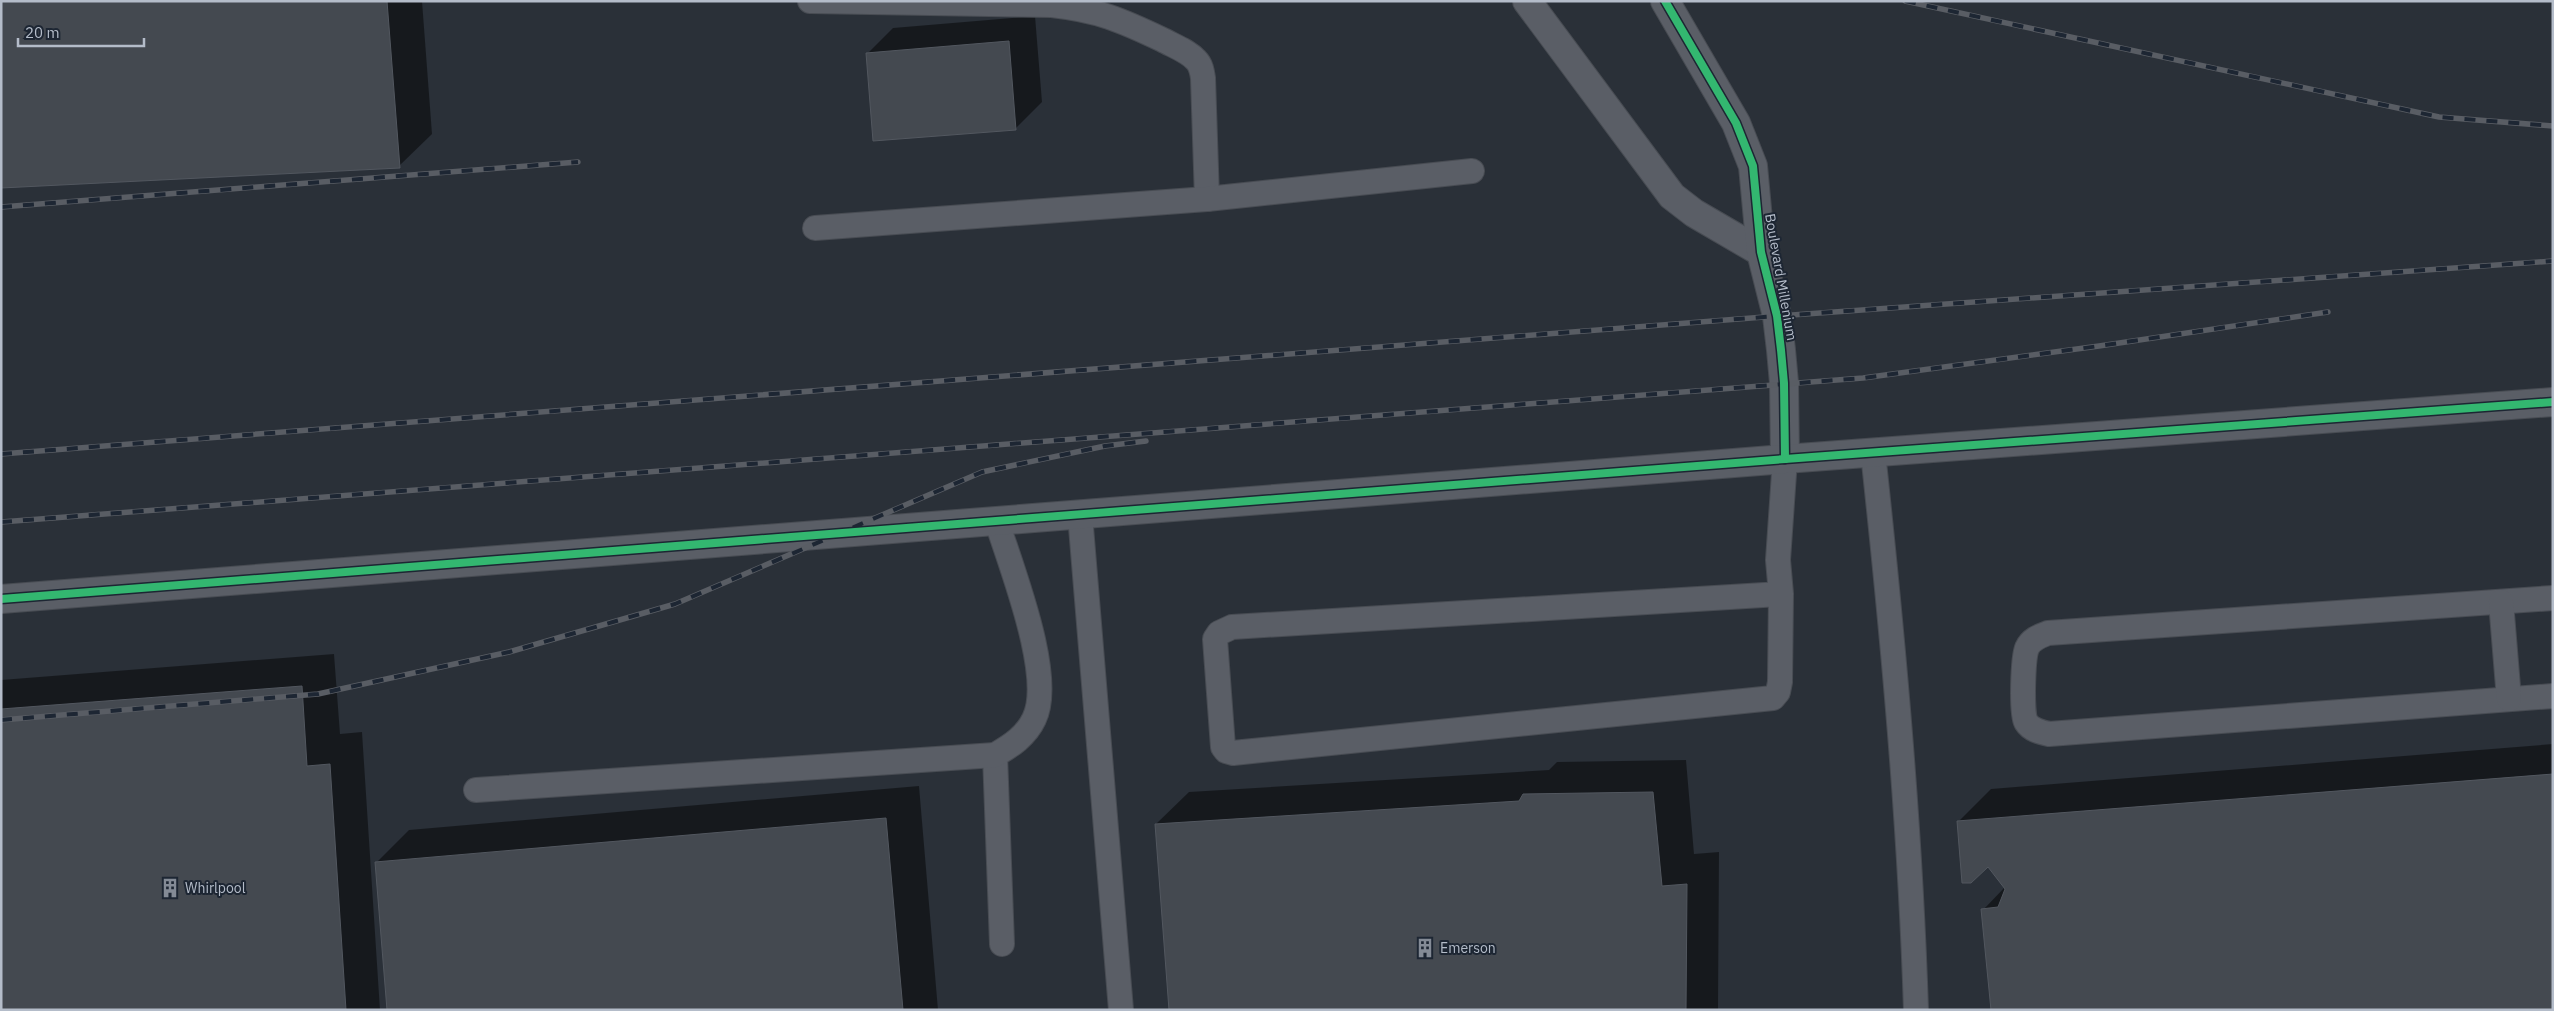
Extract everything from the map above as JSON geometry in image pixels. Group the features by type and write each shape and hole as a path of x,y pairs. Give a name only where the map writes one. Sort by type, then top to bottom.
{"street":[{"name":"Boulevard Millenium","path":"1527,1 1672,196 1694,213 1761,252"},
{"name":"Boulevard Millenium","path":"1665,1 1736,123 1746,144 1753,166 1761,252 1777,316 1784,383 1785,459"},
{"path":"1,599 1785,459 2553,402"}],"lane":[{"path":"810,1 1052,5 1084,8 1116,18 1184,50 1201,67 1203,78 1207,199"},
{"path":"815,228 1207,199 1472,171"},
{"path":"1873,453 1894,650 1913,909 1916,1010"},
{"path":"1782,594 1232,627 1219,633 1215,639 1223,747 1226,751 1233,753 1768,700 1778,692 1780,682 1782,594 1778,560 1785,459"},
{"path":"1080,515 1121,1010"},
{"path":"476,790 995,754 1016,743 1034,720 1041,697 1033,640 997,522"},
{"path":"2553,598 2048,633 2036,637 2028,647 2025,658 2024,709 2025,720 2030,727 2049,734 2553,696"},
{"path":"2501,602 2509,699"},
{"path":"995,754 1002,944"}],"building":[{"path":"1,1 387,1 400,168 1,188"},
{"path":"1009,41 1016,130 873,141 866,53"},
{"name":"Whirlpool","path":"302,686 307,766 330,764 346,1010 1,1010 1,709"},
{"path":"2553,774 2553,1010 1991,1010 1981,909 1998,907 2005,889 1988,867 1971,883 1962,883 1957,821"},
{"name":"Emerson","path":"1653,792 1662,886 1687,884 1686,1010 1169,1010 1155,824 1519,801 1523,794"},
{"path":"886,818 903,1010 387,1010 375,862"}],"railway":[{"path":"1905,1 2439,117 2553,126"},
{"path":"1,207 578,162"},
{"path":"1,454 1777,316 2553,261"},
{"path":"1,522 1863,378 2328,312"},
{"path":"1,720 318,694 509,652 675,604 982,472 1105,446 1146,441"}],"cycle path":[{"path":"1665,1 1736,123 1753,166 1761,252 1777,316 1781,350 1784,383 1785,459"},
{"path":"1,599 1785,459 2553,402"}],"place":[{"name":"Whirlpool","path":"170,888"},
{"name":"Emerson","path":"1425,948"}]}
